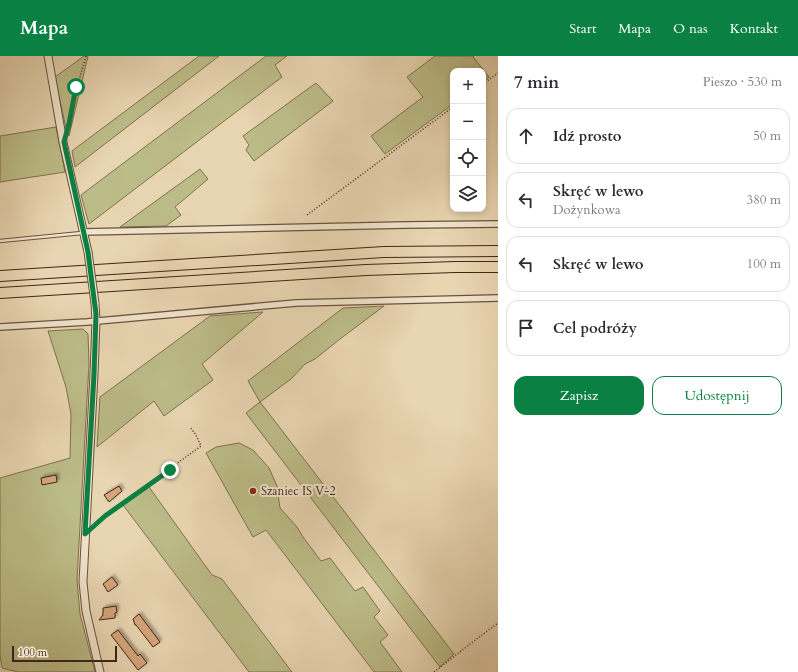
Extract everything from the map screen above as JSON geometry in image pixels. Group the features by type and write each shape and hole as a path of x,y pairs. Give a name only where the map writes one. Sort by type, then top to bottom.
{"highway":[{"path":"0,276 384,252 498,251"},
{"path":"0,293 358,270 427,267 498,267"}],"street":[{"path":"48,56 64,142 88,252 95,303 96,321 94,374 83,594 100,672"},
{"path":"84,232 498,224"},
{"path":"0,327 96,321 296,303 498,298"}],"lane":[{"path":"0,241 84,232"}],"path":[{"path":"64,142 76,87 86,56"},
{"path":"486,82 498,73"},
{"path":"307,215 450,108"},
{"path":"85,534 111,512 201,446 196,434 190,427"},
{"path":"434,672 498,623"}],"green space":[{"path":"84,56 88,56 69,136 55,77"},
{"path":"199,56 219,56 75,167 72,151"},
{"path":"266,56 287,56 275,65 282,77 89,224 81,195"},
{"path":"435,56 474,56 473,57 482,68 450,68 450,106 385,154 371,136 423,97 407,77"},
{"path":"316,83 333,101 254,161 246,150 249,145 243,136"},
{"path":"56,127 65,172 0,182 0,136"},
{"path":"200,169 208,179 175,207 181,215 166,226 120,227"},
{"path":"384,306 315,359 305,364 291,379 260,402 248,381 343,308"},
{"path":"263,312 202,364 213,380 164,416 154,401 97,447 100,397 210,316"},
{"path":"83,329 88,334 89,364 77,580 80,614 95,672 18,672 2,668 0,656 0,478 70,458 71,414 66,387 48,331"},
{"path":"260,402 454,654 440,667 246,413"},
{"path":"239,443 253,450 269,468 277,486 280,508 297,527 321,561 330,558 355,591 363,587 380,611 374,617 388,635 380,642 402,672 374,672 266,530 253,537 206,453 216,447"},
{"path":"149,487 212,575 222,579 292,672 249,672 123,505"}],"building":[{"path":"56,475 57,482 42,485 41,478"},
{"path":"119,486 122,491 109,502 104,495"},
{"path":"112,577 118,585 108,592 103,584"},
{"path":"116,606 117,612 115,613 115,618 99,620 103,615 103,608"},
{"path":"139,614 160,642 153,647 135,625 133,619"},
{"path":"118,630 138,656 140,654 147,663 138,670 111,635"}],"place":[{"name":"Szaniec IS V-2","path":"253,491"}],"route":[{"path":"76,87 64,142 88,252 96,321 85,534 105,516 170,470"}]}
